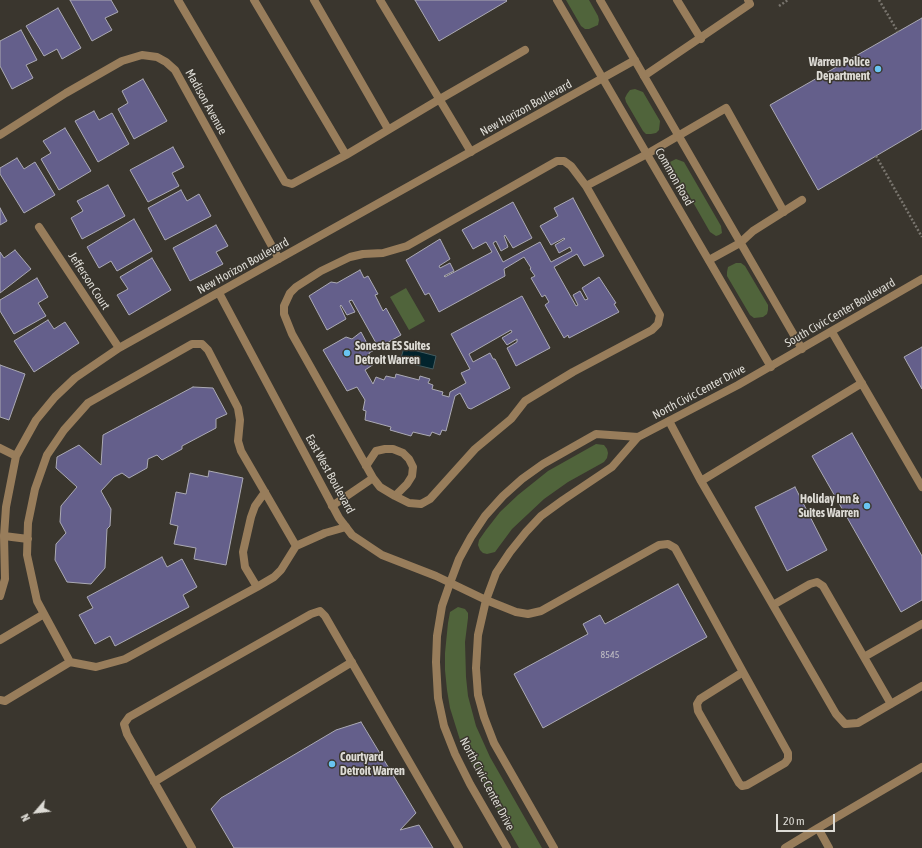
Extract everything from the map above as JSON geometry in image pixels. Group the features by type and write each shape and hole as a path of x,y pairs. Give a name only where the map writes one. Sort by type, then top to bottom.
{"street":[{"path":"178,0 285,182 292,184 346,155 525,50"},
{"path":"254,0 346,155"},
{"path":"314,0 388,129"},
{"path":"380,0 471,152"},
{"name":"Common Road","path":"557,0 771,367"},
{"name":"Common Road","path":"600,0 802,349"},
{"path":"677,0 700,39"},
{"path":"644,76 750,4 748,0"},
{"name":"Madison Avenue","path":"0,135 66,93 122,61 142,55 157,57 166,62 175,70 279,259"},
{"name":"New Horizon Boulevard","path":"0,596 5,580 4,536 6,507 16,456 36,420 54,397 75,378 119,348 635,60"},
{"path":"586,186 647,154 726,108 784,212"},
{"path":"557,161 564,161 571,166 586,186 660,315 658,324 652,330 573,372 525,401 511,419 475,449 430,499 421,504 410,503 380,487 366,466 292,334 284,314 284,306 290,293 296,287 321,271 350,258 363,254 383,253 407,246 557,161"},
{"path":"709,260 740,243 753,231 802,200"},
{"name":"Jefferson Court","path":"39,227 119,348"},
{"name":"South Civic Center Boulevard","path":"771,367 922,279"},
{"name":"East West Boulevard","path":"219,292 332,506 352,535 382,555 436,576 486,600 516,612 528,614 541,611 660,545 668,544 675,548 744,672"},
{"path":"832,332 922,487"},
{"path":"70,662 38,601 28,554 28,523 35,489 47,454 64,430 88,403 192,344 202,344 208,350 238,408 240,420 238,441 241,451 296,546"},
{"name":"North Civic Center Drive","path":"554,848 494,743 484,717 478,695 476,668 478,635 486,600 496,573 510,552 541,516 612,467 638,437 771,367"},
{"path":"701,481 862,383"},
{"path":"669,421 701,481 836,714 845,724 858,723 922,686"},
{"name":"North Civic Center Drive","path":"507,848 470,784 455,754 444,726 438,698 436,662 437,636 442,606 459,559 471,537 485,516 503,496 522,479 543,464 596,434 638,437"},
{"path":"0,448 16,456"},
{"path":"366,466 376,451 385,449 393,449 403,453 410,459 413,467 412,476 407,484 395,496"},
{"path":"332,506 373,478"},
{"path":"257,587 245,567 243,552 251,517 265,492"},
{"path":"0,700 5,701 70,662 96,667 125,659 274,577 281,570 296,546 325,533 346,526"},
{"path":"4,536 28,539"},
{"path":"773,605 810,584 817,582 823,586 891,704"},
{"path":"192,848 127,734 124,724 130,716 311,614 320,611 325,616 352,662 459,848"},
{"path":"0,640 44,614"},
{"path":"864,657 922,624"},
{"path":"154,782 352,662"},
{"path":"744,672 788,753 788,759 785,763 747,785 742,786 698,711 697,704 700,699 744,672"},
{"path":"785,848 922,767"},
{"path":"818,828 829,848"}],"path":[{"path":"779,6 788,0"},
{"path":"879,0 898,32"},
{"path":"876,156 922,237"}],"green space":[{"path":"566,0 589,0 598,16 598,25 589,29 585,29 581,26"},
{"path":"635,89 643,92 660,121 659,130 656,133 646,134 643,131 626,102 625,98 627,94 630,90"},
{"path":"676,159 684,162 721,226 722,233 719,235 716,236 710,232 686,190 667,172 668,163"},
{"path":"736,263 741,263 745,266 768,305 767,314 763,317 754,318 750,315 727,276 728,267"},
{"path":"406,288 425,321 409,330 390,297"},
{"path":"596,444 604,445 607,449 607,458 604,462 568,482 544,499 512,529 495,552 487,554 480,550 478,545 479,540 500,512 518,495 548,471"},
{"path":"458,607 465,609 468,613 465,642 466,677 468,696 476,726 490,757 542,848 519,848 473,767 460,740 450,708 445,670 445,653 450,612"}],"water":[{"path":"414,346 414,349 417,351 436,356 433,369 400,361 404,348"}],"building":[{"path":"70,0 111,0 118,12 105,18 112,30 92,41"},
{"path":"415,0 506,0 507,1 439,41"},
{"path":"58,8 81,48 62,59 57,49 44,56 26,26"},
{"name":"Warren Police Department","path":"922,18 922,129 818,190 770,105"},
{"path":"21,30 37,60 26,65 33,78 12,89 0,66 0,41"},
{"path":"143,79 167,121 134,139 118,109 128,103 122,91"},
{"path":"94,111 99,120 112,113 129,144 98,162 75,121"},
{"path":"65,128 91,171 59,190 41,159 51,153 43,141"},
{"path":"173,147 184,167 172,173 179,186 148,202 130,170"},
{"path":"17,158 24,169 35,162 55,195 24,213 0,174 0,168"},
{"path":"108,185 125,216 82,239 71,218 83,211 77,201"},
{"path":"181,190 187,201 199,194 211,216 165,240 148,208"},
{"path":"573,198 604,256 584,266 577,254 554,267 576,306 578,305 573,295 580,291 585,300 588,299 582,288 599,277 616,303 614,304 619,312 569,338 568,335 564,338 545,305 549,302 545,295 542,297 531,278 535,276 524,257 504,269 505,276 439,312 429,293 425,295 406,260 440,239 450,259 439,266 440,268 450,263 454,271 444,276 445,277 492,252 486,242 473,249 462,230 513,202 532,238 513,248 505,235 504,236 508,247 501,251 496,241 493,243 503,262 540,242 551,262 572,251 570,247 559,253 555,245 565,239 564,238 551,245 540,226 558,216 554,208"},
{"path":"0,208 7,221 0,225"},
{"path":"134,219 152,251 117,271 111,261 99,268 87,247"},
{"path":"216,225 228,246 216,252 223,264 190,281 173,248"},
{"path":"15,250 31,269 0,293 0,252 4,258"},
{"path":"152,258 171,290 129,315 117,295 128,289 120,277"},
{"name":"Sonesta ES Suites Detroit Warren","path":"360,270 364,278 368,276 378,294 375,295 383,311 386,308 401,335 369,353 374,364 365,370 373,384 376,377 384,380 386,376 395,378 396,374 419,380 420,376 430,379 428,383 433,385 432,389 443,392 442,395 449,397 450,392 466,383 461,373 470,369 451,334 522,296 550,348 516,366 507,348 517,342 517,339 507,345 502,338 512,332 511,330 469,354 473,362 490,353 493,359 495,359 510,388 471,409 468,408 460,393 455,396 446,431 442,430 440,435 432,432 430,436 413,432 411,436 390,430 391,427 365,420 366,411 363,410 365,400 357,387 347,391 323,350 346,337 352,339 361,332 369,347 376,343 352,300 349,301 355,312 347,315 341,305 340,306 346,319 327,330 309,296 331,282 337,283"},
{"path":"37,278 48,297 38,303 46,316 14,334 0,311 0,300"},
{"path":"48,320 54,329 65,322 79,343 34,372 14,341"},
{"path":"922,347 922,389 904,357"},
{"path":"0,365 25,374 9,420 0,417"},
{"path":"193,387 213,388 227,414 216,419 216,428 182,446 182,449 162,460 157,455 148,459 147,468 129,478 122,473 114,477 101,491 111,509 110,526 107,529 105,568 91,584 67,582 55,560 56,544 66,533 60,522 61,506 77,487 56,468 57,457 79,445 101,465 103,435"},
{"name":"Holiday Inn & Suites Warren","path":"852,433 922,556 922,600 901,612 812,456"},
{"path":"209,471 243,478 226,565 194,559 196,548 174,544 178,526 170,524 176,492 186,494 190,473 208,477"},
{"path":"795,487 827,550 787,571 755,507"},
{"path":"162,557 167,567 182,559 197,587 183,595 189,607 115,646 110,636 95,644 79,615 93,608 87,597"},
{"path":"678,584 707,637 543,728 514,674 588,634 583,624 600,615 605,624"},
{"name":"Courtyard Detroit Warren","path":"361,722 416,813 400,830 419,825 433,848 234,848 211,809 221,798 336,730"}],"place":[{"name":"Warren Police Department","path":"878,69"},
{"name":"Sonesta ES Suites Detroit Warren","path":"347,353"},
{"name":"Holiday Inn & Suites Warren","path":"867,506"},
{"name":"Courtyard Detroit Warren","path":"332,764"}]}
